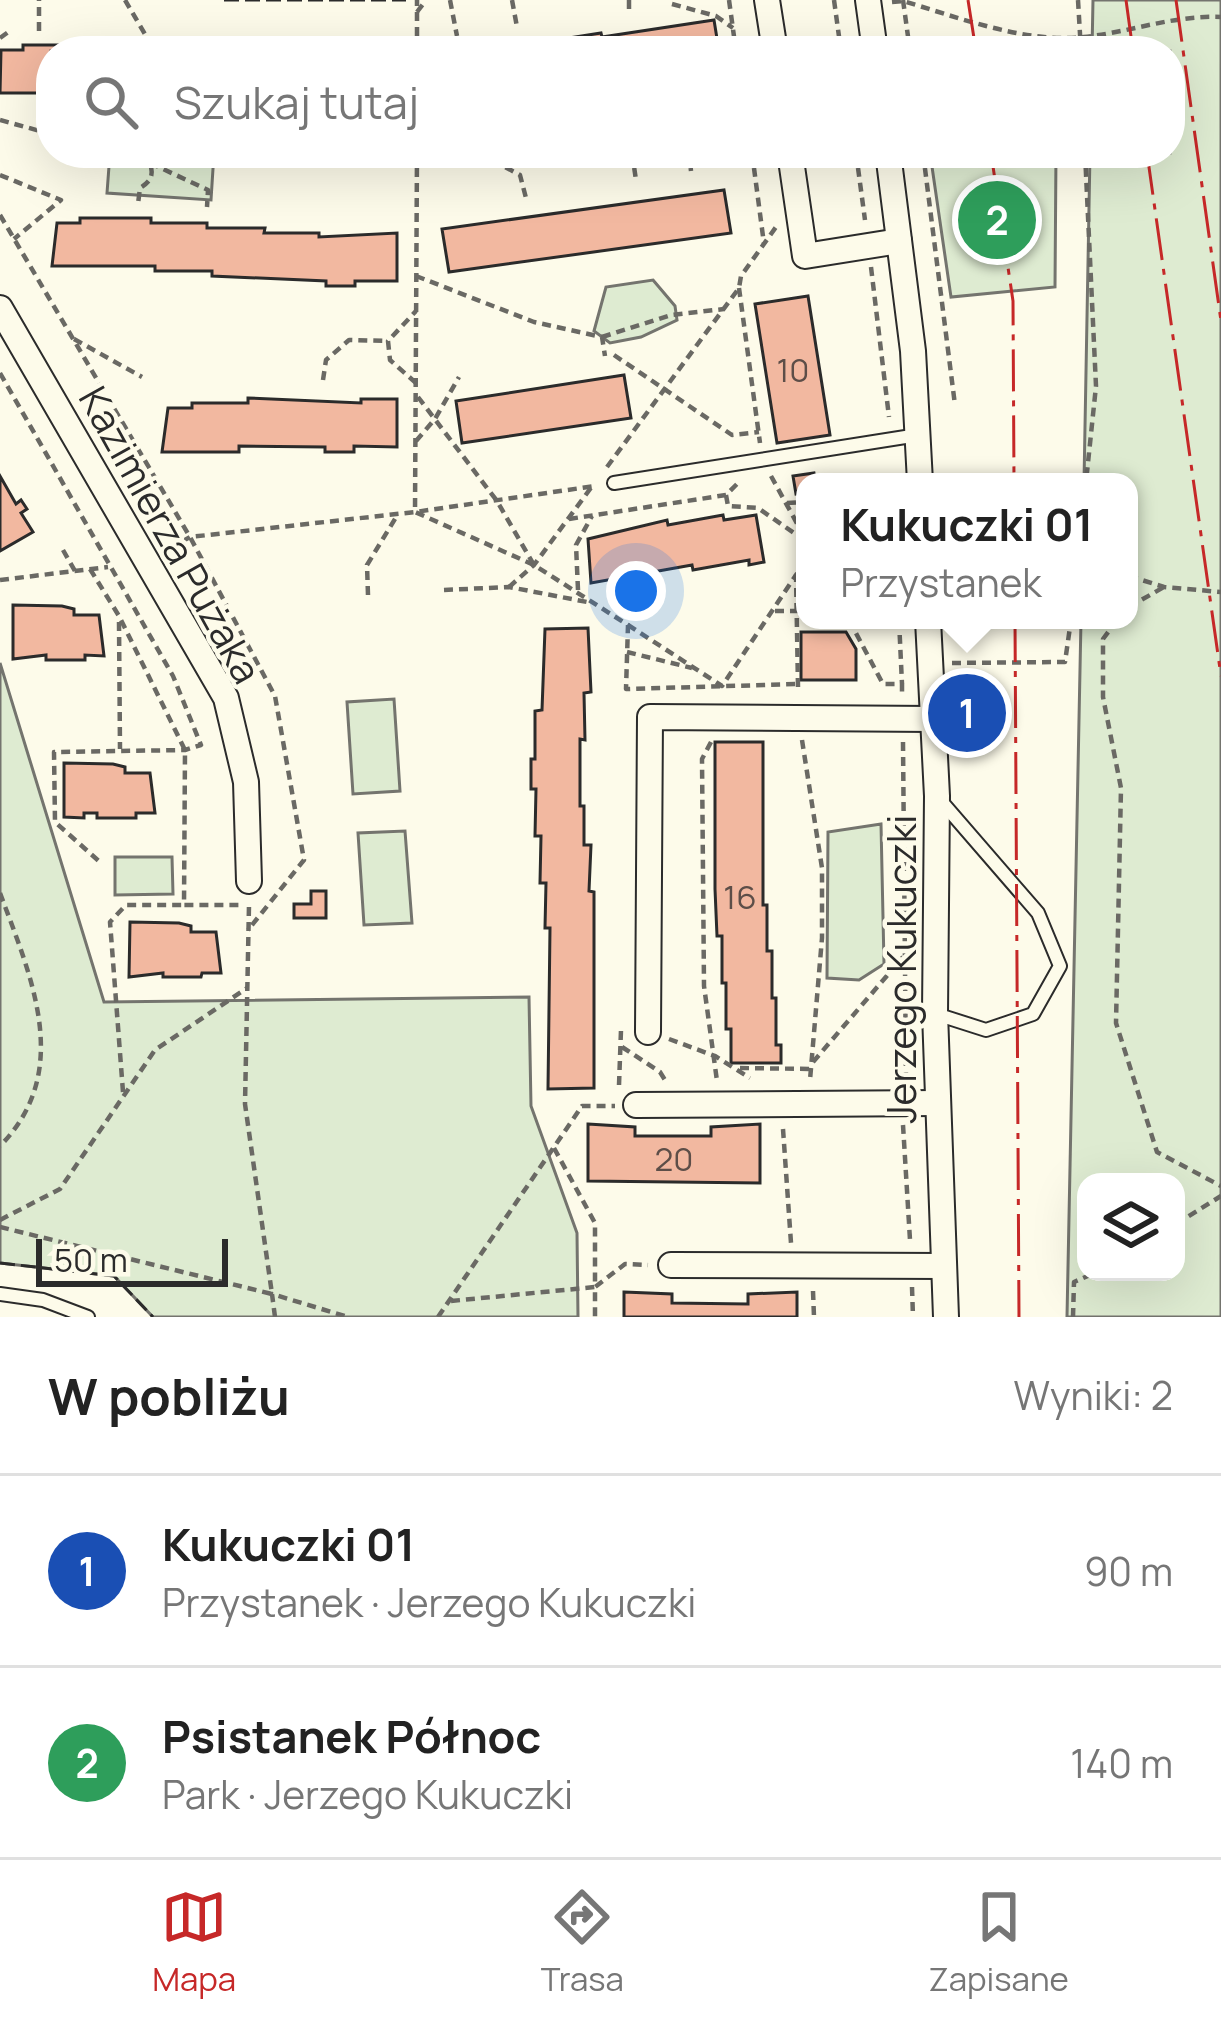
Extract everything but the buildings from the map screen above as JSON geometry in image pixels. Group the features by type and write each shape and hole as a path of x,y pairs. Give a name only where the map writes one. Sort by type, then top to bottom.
{"street":[{"path":"767,0 773,36"},
{"path":"868,2 873,36"},
{"path":"792,168 805,256 899,241"},
{"path":"890,168 913,351 905,437 917,473"},
{"name":"Kazimierza Pużaka","path":"0,308 226,698 246,782 249,893"},
{"name":"Jerzego Kukuczki","path":"928,629 937,796 934,1013 946,1317"},
{"path":"648,1032 650,717 933,718"},
{"path":"636,1105 938,1103"},
{"path":"671,1265 944,1267"}],"lane":[{"path":"614,483 905,437"},
{"path":"934,1013 986,1030 1033,1014 1060,966 1038,913 937,796"},
{"path":"0,1294 43,1300 88,1317"}],"path":[{"path":"39,0 39,32"},
{"path":"125,0 146,36"},
{"path":"417,0 417,36"},
{"path":"417,12 426,0"},
{"path":"450,0 457,36"},
{"path":"512,0 517,27"},
{"path":"629,0 629,10"},
{"path":"729,0 734,36"},
{"path":"834,0 839,36"},
{"path":"1078,0 1080,36"},
{"path":"868,2 903,1 998,30 1060,36"},
{"path":"903,1 908,36"},
{"path":"672,4 716,16 733,28"},
{"path":"1090,36 1188,16 1221,16"},
{"path":"0,38 11,30"},
{"path":"0,120 36,130"},
{"path":"139,204 140,188 149,182 152,168"},
{"path":"161,168 208,190 207,207"},
{"path":"416,512 417,168"},
{"path":"507,168 520,175 526,198"},
{"path":"634,168 636,180"},
{"path":"754,168 764,244"},
{"path":"858,168 905,437"},
{"path":"925,168 955,405"},
{"path":"1086,168 1096,386 1087,473"},
{"path":"0,175 62,200 14,239"},
{"path":"796,198 741,276 739,288 762,459 796,522"},
{"path":"0,215 190,537 275,696 304,860 248,930"},
{"path":"416,276 534,322 602,337 671,315 724,309"},
{"path":"509,587 534,565 739,288"},
{"path":"323,380 326,361 349,340 388,341 416,311"},
{"path":"70,337 142,377"},
{"path":"602,337 604,356"},
{"path":"388,341 390,361 416,382"},
{"path":"614,355 732,435 759,432"},
{"path":"0,373 173,676 201,746 54,752 55,822 101,863"},
{"path":"416,441 435,419 458,377"},
{"path":"416,394 497,501 534,565"},
{"path":"568,519 727,495 762,459"},
{"path":"0,580 147,562 190,537 416,512 614,483"},
{"path":"727,495 728,506 758,508 796,534"},
{"path":"786,503 796,502"},
{"path":"416,512 534,565 722,686"},
{"path":"368,595 367,565 398,514"},
{"path":"578,593 575,545 592,516"},
{"path":"63,550 75,571"},
{"path":"90,569 119,616 185,750 184,905"},
{"path":"722,686 796,575"},
{"path":"1138,579 1221,592"},
{"path":"1138,602 1164,586"},
{"path":"445,590 509,587 594,603"},
{"path":"772,611 796,611"},
{"path":"119,616 120,751"},
{"path":"628,625 626,689 798,685"},
{"path":"800,629 798,718 823,868 823,938 807,1104"},
{"path":"854,629 883,685 902,685"},
{"path":"899,629 904,1103 913,1317"},
{"path":"901,662 1065,662 1070,629"},
{"path":"1110,629 1103,639 1103,697 1121,788 1123,856 1116,1023 1156,1152 1221,1186"},
{"path":"627,652 696,669"},
{"path":"714,736 702,759 704,986 717,1072 716,1105"},
{"path":"0,893 35,988 42,1028 38,1079 26,1116 0,1146"},
{"path":"123,1096 110,922 126,905 184,905 249,893 245,1104 274,1317"},
{"path":"738,1068 813,1065 906,953"},
{"path":"0,1223 59,1190 155,1050 247,988"},
{"path":"620,1046 660,1072 681,1105"},
{"path":"438,1317 582,1106 636,1105"},
{"path":"554,1147 595,1223 596,1317"},
{"path":"1185,1218 1221,1196"},
{"path":"0,1223 348,1317"},
{"path":"449,1301 595,1287 625,1264 671,1265"},
{"path":"1072,1317 1077,1281"}],"green space":[{"path":"1093,0 1221,0 1221,1317 1067,1317 1081,629 1138,629 1138,473 1084,473 1090,168 1185,168 1185,36 1092,36"},
{"path":"109,168 213,168 211,200 107,193"},
{"path":"932,168 1056,168 1055,287 951,297"},
{"path":"653,280 675,306 677,320 641,337 610,343 594,331 606,287"},
{"path":"0,663 104,1002 529,997 531,1106 577,1233 578,1317 153,1317 114,1276 0,1263"},
{"path":"394,699 400,791 353,794 347,702"},
{"path":"881,824 884,964 859,980 827,978 828,832"},
{"path":"405,831 412,923 364,925 358,833"},
{"path":"115,857 172,857 173,894 115,895"}],"fence":[{"path":"224,0 406,0"},
{"path":"0,1263 114,1276 153,1317"}],"power":[{"path":"968,0 974,36"},
{"path":"1126,0 1131,36"},
{"path":"1176,0 1181,36"},
{"path":"1185,64 1221,321"},
{"path":"993,168 1013,301 1014,473"},
{"path":"1149,168 1221,676"},
{"path":"1015,629 1019,1317"}],"place":[{"name":"Psistanek Północ","path":"997,220"},
{"name":"Kukuczki 01","path":"967,713"}]}
